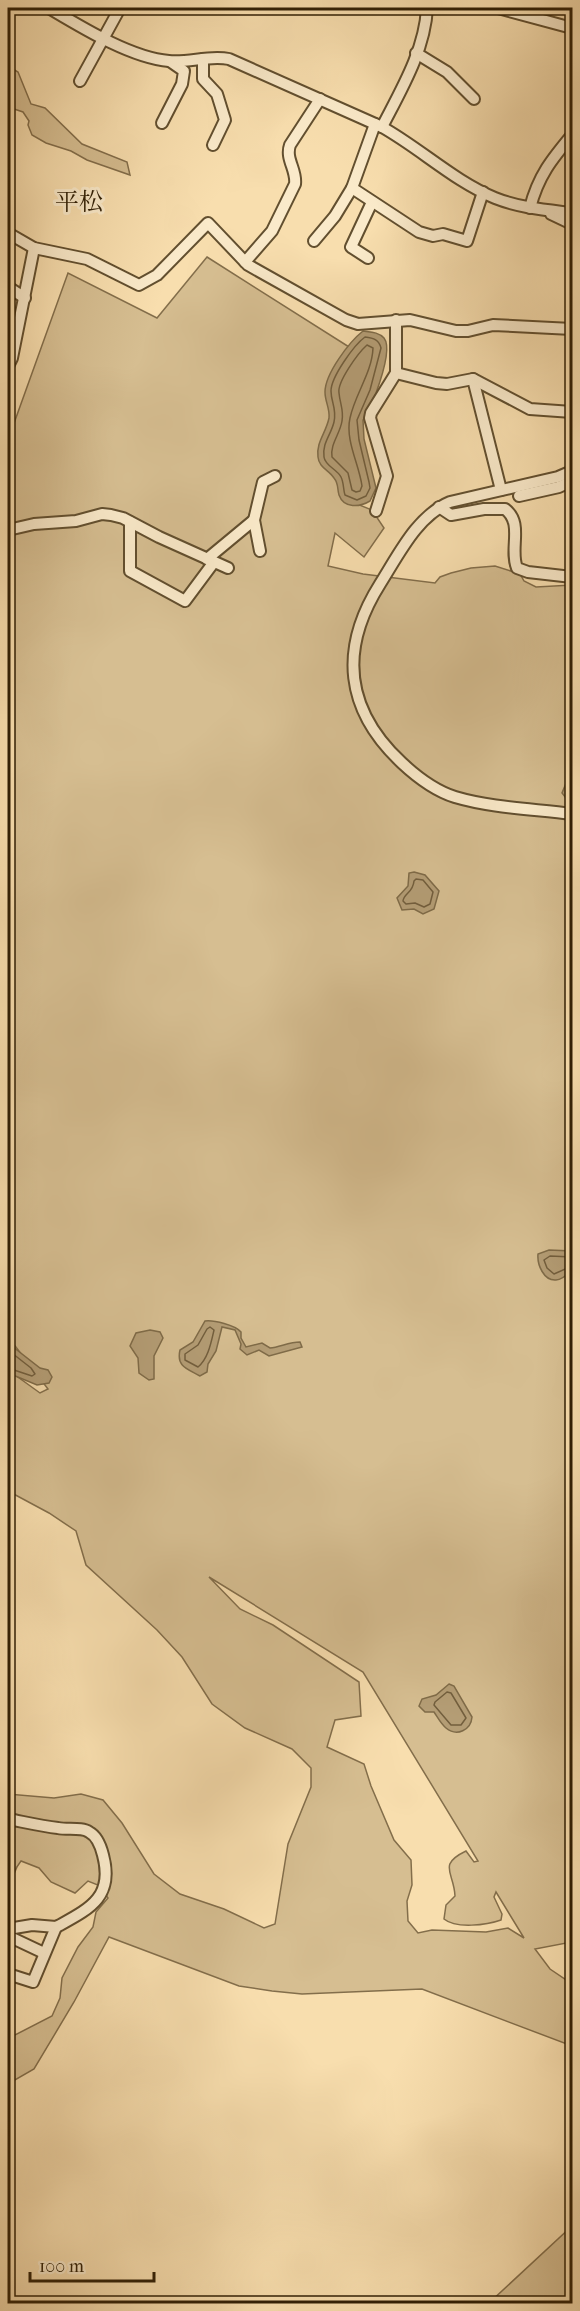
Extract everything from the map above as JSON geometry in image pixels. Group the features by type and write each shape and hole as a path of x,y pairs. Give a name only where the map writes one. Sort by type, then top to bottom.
{"street":[{"path":"50,8 103,38 142,55 171,62 203,58 229,59 378,125 404,140 436,165 505,202 535,209 573,213"},
{"path":"80,81 120,8"},
{"path":"314,241 335,216 352,188 378,125 403,87 425,33 427,8"},
{"path":"498,8 573,28"},
{"path":"417,53 447,72 474,99"},
{"path":"203,58 203,79 217,94 225,120 213,145"},
{"path":"162,123 183,78 184,71 171,62"},
{"path":"245,262 272,231 295,184 296,176 287,153 320,99"},
{"path":"535,209 536,186 548,164 573,135"},
{"path":"352,188 420,232 433,236 443,234 467,241 483,192"},
{"path":"368,258 351,247 372,202"},
{"path":"535,209 573,224"},
{"path":"8,233 34,248 87,259 139,285 157,275 208,223 245,262 346,320 358,324 396,320 422,322 456,331 468,331 494,325 573,329"},
{"path":"8,366 12,358 34,248"},
{"path":"8,287 25,298"},
{"path":"376,511 387,477 370,418 396,373 396,320"},
{"path":"396,373 447,384 473,379 530,409 573,412"},
{"path":"473,379 501,490"},
{"path":"573,471 558,477 450,502 439,507 420,524 372,597 357,633 353,664 362,709 391,753 407,768 441,791 479,802 573,814"},
{"path":"260,551 254,520 263,482 275,476"},
{"path":"519,496 559,487 573,481"},
{"path":"439,507 451,515 484,509 505,509 515,522 514,560 517,568 528,572 573,577"},
{"path":"8,530 102,514 118,516 228,568"},
{"path":"130,522 130,571 185,601 211,560 254,520"},
{"path":"8,1820 88,1831 95,1837 102,1849 106,1875 100,1896 90,1907 56,1927 26,1926 8,1929"},
{"path":"20,1942 26,1926"},
{"path":"8,1974 33,1982 56,1927"},
{"path":"8,1936 45,1953"}],"shaded area":[{"path":"8,66 18,72 31,104 45,108 82,144 127,162 130,175 87,160 32,135 28,125 29,121 23,112 8,107"},
{"path":"207,257 357,352 342,498 372,510 384,528 364,557 335,533 328,566 363,574 435,583 440,577 451,573 495,566 520,574 524,581 536,587 572,585 572,1942 535,1949 550,1969 572,1984 572,2046 422,1989 302,1994 239,1986 109,1937 34,2069 8,2084 8,2035 13,2036 52,2016 60,1998 62,1978 78,1947 93,1927 96,1912 108,1898 98,1885 88,1881 75,1893 51,1882 39,1868 21,1861 13,1877 8,1906 8,1794 54,1798 81,1794 103,1800 122,1823 154,1874 180,1894 224,1909 264,1928 275,1924 288,1844 311,1787 311,1768 292,1749 245,1728 212,1704 182,1657 157,1630 86,1565 76,1531 49,1513 8,1491 8,1370 40,1393 48,1389 12,1342 8,1341 8,440 68,273 157,318","holes":["209,1577 363,1672 478,1861 474,1862 466,1851 452,1861 449,1870 455,1896 446,1905 444,1919 464,1925 480,1925 501,1920 502,1914 494,1897 496,1892 524,1938 508,1928 486,1932 432,1930 418,1933 408,1921 407,1901 412,1885 411,1860 394,1840 364,1764 327,1747 335,1720 361,1716 359,1682 273,1625 240,1609"]},
{"path":"572,2226 572,2303 489,2303"}],"water":[{"path":"363,331 382,336 387,349 378,388 368,408 366,419 363,420 364,439 376,488 370,501 353,506 341,500 336,480 320,464 318,452 329,418 325,392 329,376 345,350"},
{"path":"572,769 572,799 566,798 562,793"},
{"path":"409,873 425,875 439,891 434,909 423,914 414,909 402,910 397,898 408,886"},
{"path":"549,1250 572,1251 572,1270 560,1279 548,1278 540,1267 538,1254"},
{"path":"205,1321 214,1321 238,1329 246,1347 262,1343 270,1348 300,1342 302,1347 269,1356 259,1350 247,1355 240,1349 241,1344 235,1330 222,1327 216,1351 208,1364 207,1372 200,1376 184,1367 179,1356 180,1350 193,1342"},
{"path":"150,1330 160,1332 163,1338 154,1356 154,1379 149,1380 139,1373 138,1358 130,1346 136,1333"},
{"path":"8,1343 40,1368 48,1370 52,1377 49,1383 37,1385 8,1373"},
{"path":"449,1684 454,1686 472,1717 471,1722 463,1731 450,1731 434,1712 425,1712 419,1706 422,1699 436,1695"}],"district":[{"name":"平松","path":"79,202"}]}
